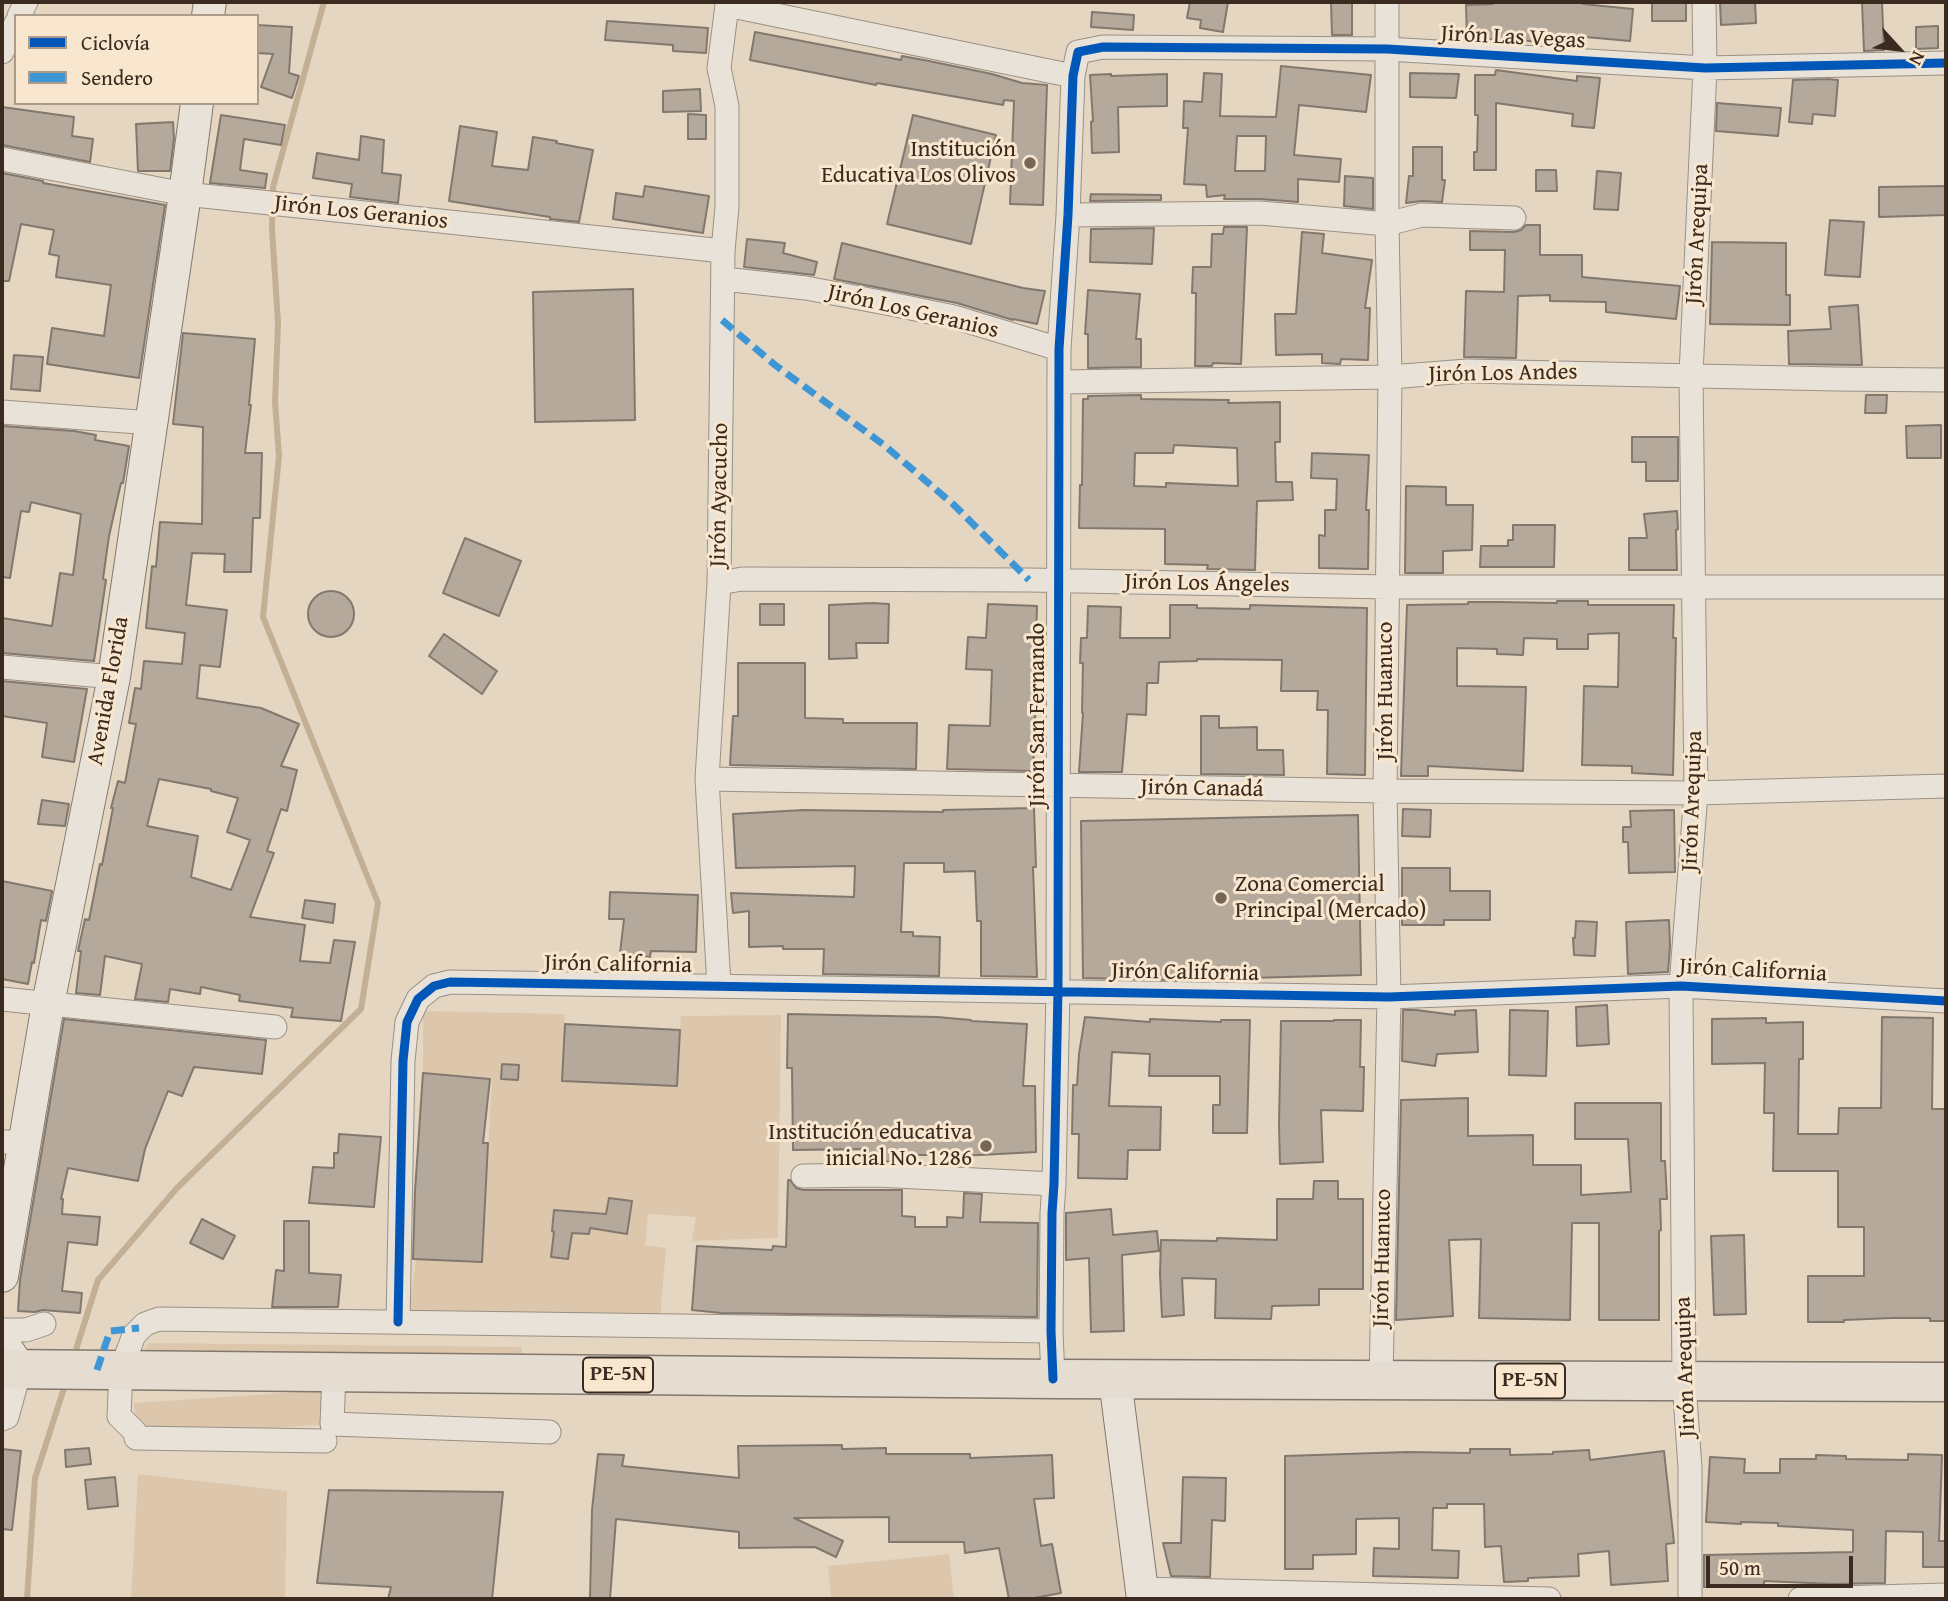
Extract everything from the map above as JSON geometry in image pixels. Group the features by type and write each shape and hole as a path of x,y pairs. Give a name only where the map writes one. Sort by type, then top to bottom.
{"highway":[{"name":"PE-5N","path":"9,1362 121,1370 1053,1379 1946,1382"}],"street":[{"name":"Jirón Huanuco","path":"1381,1380 1389,997 1385,791 1390,377 1387,2"},
{"name":"Jirón Arequipa","path":"1690,1599 1690,1468 1684,1382 1681,986 1696,793 1692,375 1705,68 1704,2"},
{"name":"Jirón Ayacucho","path":"719,986 708,779 719,583 723,251 727,207 727,106 719,68 727,5 1073,76"},
{"path":"2,52 14,27"},
{"name":"Jirón Las Vegas","path":"1078,52 1103,47 1387,49 1705,68 1946,63"},
{"name":"Jirón San Fernando","path":"1053,1379 1052,1213 1058,990 1059,349 1068,215 1073,76 1078,52"},
{"name":"Avenida Florida","path":"2,1276 12,1142 48,1004 114,677 197,105"},
{"name":"Jirón Los Geranios","path":"2,159 185,194 723,251"},
{"path":"1068,215 1260,213 1387,224 1422,215 1514,218"},
{"name":"Jirón Los Geranios","path":"723,279 806,288 954,317 1059,349"},
{"name":"Jirón Los Andes","path":"1060,382 1390,377 1466,370 1946,380"},
{"path":"2,412 152,423"},
{"name":"Jirón Los Ángeles","path":"719,583 742,579 1387,587 1946,587"},
{"path":"2,667 114,677"},
{"name":"Jirón Canadá","path":"708,779 1057,787 1696,793 1946,786"},
{"name":"Jirón California","path":"398,1322 403,1061 407,1022 418,999 434,986 450,982 1389,997 1681,986 1946,1001"},
{"path":"2,999 275,1027"},
{"path":"803,1176 877,1175 1054,1184"},
{"path":"325,1441 136,1438 135,1432 119,1416 121,1370 134,1335 145,1324 159,1319 1051,1331"},
{"path":"2,1330 26,1331 44,1324"},
{"path":"2,1419 8,1417 9,1362"},
{"path":"334,1372 332,1424 549,1432"},
{"path":"1115,1379 1142,1594 1549,1599"},
{"path":"1800,1599 1946,1595"}],"shaded area":[{"path":"423,1011 565,1014 562,1081 676,1086 681,1016 781,1015 778,1238 692,1241 696,1217 648,1214 645,1245 666,1248 660,1321 409,1311 416,1259 482,1262 492,1078 423,1073"},
{"path":"149,1343 522,1347 522,1361 138,1357"},
{"path":"330,1390 332,1424 136,1438 134,1403"},
{"path":"138,1474 287,1491 285,1599 131,1599"},
{"path":"949,1554 954,1599 831,1599 828,1566"}],"building":[{"path":"1190,2 1228,2 1223,32 1200,28 1201,20 1187,18"},
{"path":"1331,2 1352,2 1352,35 1332,35"},
{"path":"1493,2 1584,2 1583,4 1633,9 1630,41 1563,35 1561,45 1513,39 1467,40 1466,5"},
{"path":"1652,2 1686,2 1686,21 1652,21"},
{"path":"1720,2 1755,2 1756,23 1721,25"},
{"path":"1862,2 1882,2 1884,50 1864,51"},
{"path":"1092,12 1134,15 1133,30 1091,27"},
{"path":"607,21 708,28 706,53 673,51 673,45 605,40"},
{"path":"259,25 292,27 289,73 299,76 292,98 261,87 273,54 259,53"},
{"path":"1938,26 1938,48 1916,49 1916,27"},
{"path":"755,32 901,60 902,56 992,74 1022,83 1047,85 1043,205 1010,204 1014,101 1004,100 1003,105 877,83 876,85 750,60"},
{"path":"1281,66 1371,75 1366,112 1299,105 1294,155 1341,159 1339,182 1298,179 1298,202 1224,199 1225,195 1207,197 1206,185 1184,184 1188,128 1183,128 1184,101 1202,102 1204,73 1222,74 1220,116 1276,117","holes":["1237,136 1266,136 1265,171 1235,171"]},
{"path":"1496,70 1577,81 1577,76 1600,78 1594,128 1572,126 1573,114 1496,103 1496,170 1474,170 1478,115 1475,115 1475,75 1495,75"},
{"path":"1410,73 1459,74 1456,98 1410,97"},
{"path":"1167,74 1167,106 1118,107 1119,152 1092,153 1090,75"},
{"path":"1793,80 1838,80 1835,116 1813,114 1812,124 1789,122"},
{"path":"700,89 701,111 663,112 663,91"},
{"path":"1717,103 1781,108 1778,136 1716,131"},
{"path":"2,107 74,117 72,136 93,139 90,162 2,145"},
{"path":"688,114 706,115 706,139 688,139"},
{"path":"221,115 285,125 281,145 244,139 240,170 267,174 265,188 210,183"},
{"path":"913,115 996,135 971,244 887,224"},
{"path":"173,122 170,171 138,171 136,124"},
{"path":"460,126 497,132 492,166 528,170 533,137 593,150 579,222 449,201"},
{"path":"361,136 384,140 382,173 401,175 398,203 350,197 352,184 313,178 317,153 359,160"},
{"path":"1413,147 1442,147 1442,180 1445,180 1442,202 1406,203 1409,176 1413,176"},
{"path":"1536,170 1556,170 1557,191 1536,191"},
{"path":"1597,171 1621,173 1618,210 1594,209"},
{"path":"2,173 165,205 139,378 47,364 52,328 104,336 111,285 56,277 59,256 49,254 54,230 21,224 9,281 2,281"},
{"path":"1345,176 1373,178 1373,209 1344,206"},
{"path":"645,186 709,196 703,233 613,219 616,193 643,197"},
{"path":"1946,186 1946,215 1879,217 1879,187"},
{"path":"1091,194 1161,195 1161,200 1090,201"},
{"path":"1830,220 1864,222 1860,277 1825,275"},
{"path":"1526,225 1540,225 1540,255 1582,255 1582,277 1680,286 1676,319 1606,312 1606,302 1550,301 1550,295 1518,296 1516,358 1464,357 1466,291 1504,292 1505,250 1470,250 1470,231 1514,232"},
{"path":"1224,227 1247,227 1241,364 1213,363 1212,366 1195,366 1196,293 1192,293 1193,267 1211,267 1212,234 1223,234"},
{"path":"1154,228 1152,264 1090,262 1091,229"},
{"path":"1302,232 1324,234 1322,253 1372,260 1365,308 1370,308 1368,360 1341,359 1340,364 1322,363 1322,354 1276,355 1275,314 1296,314"},
{"path":"747,239 785,243 783,253 817,262 814,275 744,267"},
{"path":"1712,242 1786,243 1786,295 1790,295 1790,325 1710,324"},
{"path":"842,243 1023,288 1045,291 1037,324 1013,320 957,303 834,279"},
{"path":"633,289 635,420 535,422 533,292"},
{"path":"1088,290 1140,294 1136,339 1141,339 1141,367 1088,368 1088,334 1085,334"},
{"path":"1858,305 1862,365 1789,364 1788,331 1831,329 1829,307"},
{"path":"183,333 255,339 245,453 262,453 260,518 253,518 251,572 224,572 225,554 192,553 186,605 227,610 220,667 200,665 197,698 261,708 299,724 281,766 297,770 287,811 281,809 267,851 274,853 250,917 305,925 300,961 330,963 334,940 355,942 341,1021 291,1017 293,1008 239,1001 240,995 201,987 200,994 170,989 168,1002 135,999 142,964 105,956 100,995 76,993 81,951 78,951 85,919 89,920 118,781 125,783 136,724 129,723 135,688 141,689 144,661 182,664 185,633 146,628 152,566 156,567 160,522 202,524 203,427 173,424","holes":["159,779 211,789 238,798 227,832 250,840 231,890 191,877 198,836 147,826"]},
{"path":"14,355 43,357 40,391 11,389"},
{"path":"1141,395 1141,399 1229,400 1228,403 1280,402 1280,442 1275,442 1276,482 1292,482 1293,500 1257,501 1255,570 1207,569 1208,565 1165,564 1165,529 1079,528 1083,399 1088,399 1088,396","holes":["1174,445 1237,448 1238,486 1166,483 1166,487 1134,486 1135,453 1173,453"]},
{"path":"1866,395 1887,395 1886,413 1865,413"},
{"path":"1941,425 1941,458 1907,458 1906,426"},
{"path":"2,426 74,431 96,435 95,440 129,446 123,483 109,536 103,579 106,580 94,661 2,653 2,618 52,626 60,573 73,575 81,514 31,502 29,512 21,511 10,578 2,577"},
{"path":"1632,437 1678,437 1678,481 1646,481 1646,462 1632,462"},
{"path":"1312,453 1369,455 1366,510 1369,510 1368,569 1319,568 1319,535 1325,536 1325,510 1336,510 1337,479 1311,478"},
{"path":"1406,486 1446,487 1446,505 1473,505 1472,550 1443,551 1443,573 1405,573"},
{"path":"1677,511 1677,570 1629,570 1629,538 1647,538 1644,514"},
{"path":"1513,525 1555,525 1554,567 1480,567 1481,546 1508,546 1508,540 1513,540"},
{"path":"465,538 521,561 499,616 443,593"},
{"path":"331,591 347,598 354,614 347,630 331,637 315,630 308,614 315,598"},
{"path":"1588,601 1588,605 1674,605 1673,638 1676,638 1673,775 1632,773 1632,766 1582,765 1584,686 1618,687 1619,633 1588,634 1588,649 1557,649 1557,639 1524,638 1523,655 1497,654 1497,649 1457,648 1457,686 1526,687 1523,771 1428,766 1428,776 1401,776 1407,605"},
{"path":"760,604 784,604 784,625 760,625"},
{"path":"889,604 888,643 856,643 857,658 829,659 829,605"},
{"path":"988,604 1037,606 1033,771 947,769 949,725 990,726 992,670 966,669 968,637 986,638"},
{"path":"1170,605 1250,609 1250,605 1367,608 1365,775 1327,774 1328,710 1317,710 1318,691 1281,691 1282,660 1197,659 1159,662 1158,683 1147,683 1146,715 1127,714 1122,772 1079,772 1083,713 1081,638 1087,638 1088,606 1121,607 1120,638 1170,638"},
{"path":"444,634 497,671 482,694 429,656"},
{"path":"738,663 805,663 805,718 843,719 843,723 917,723 916,769 730,765 733,716 738,716"},
{"path":"2,681 87,689 74,762 42,757 47,723 2,716"},
{"path":"1201,716 1219,716 1219,728 1257,727 1257,750 1283,750 1284,775 1201,774"},
{"path":"42,800 69,804 65,826 38,824"},
{"path":"1034,808 1037,977 981,976 981,921 977,921 975,871 944,872 944,863 904,863 901,932 913,932 913,936 940,937 939,976 823,974 824,949 749,947 749,911 733,913 731,893 854,897 855,866 736,868 733,814 804,810 943,812"},
{"path":"1403,809 1431,810 1430,837 1402,836"},
{"path":"1674,810 1675,872 1629,873 1628,842 1623,842 1623,827 1631,827 1630,811"},
{"name":"Zona Comercial Principal (Mercado)","path":"1358,815 1361,975 1174,980 1083,978 1081,821"},
{"path":"1402,868 1450,868 1450,891 1490,891 1490,920 1444,920 1444,925 1402,925"},
{"path":"2,881 52,891 46,921 41,920 28,984 2,979"},
{"path":"610,892 698,895 696,952 651,951 650,957 620,953 624,919 609,919"},
{"path":"305,900 335,904 333,923 302,918"},
{"path":"1669,920 1668,972 1628,974 1626,922"},
{"path":"1576,921 1597,922 1595,956 1574,955"},
{"path":"1607,1005 1609,1044 1577,1046 1576,1007"},
{"path":"1403,1010 1455,1015 1455,1011 1476,1010 1478,1052 1437,1054 1435,1066 1402,1061"},
{"path":"1510,1010 1548,1011 1546,1076 1509,1075"},
{"path":"788,1014 937,1017 1027,1024 1023,1086 1035,1086 1036,1152 961,1156 904,1155 903,1162 867,1161 868,1149 793,1150 792,1068 787,1068"},
{"path":"1085,1017 1150,1022 1150,1019 1221,1022 1250,1020 1247,1133 1213,1133 1213,1105 1220,1105 1220,1076 1149,1076 1150,1054 1112,1052 1109,1106 1161,1107 1160,1150 1128,1150 1127,1179 1078,1178 1079,1134 1072,1134 1073,1085 1077,1085"},
{"path":"1882,1017 1933,1018 1932,1109 1946,1109 1946,1321 1930,1321 1930,1318 1892,1318 1808,1322 1808,1276 1864,1276 1864,1227 1838,1227 1838,1171 1773,1171 1774,1113 1764,1113 1765,1063 1712,1064 1712,1019 1766,1018 1766,1023 1803,1022 1803,1059 1799,1059 1798,1134 1838,1134 1839,1108 1881,1108"},
{"path":"64,1019 266,1040 262,1074 194,1067 182,1096 168,1091 145,1149 138,1181 68,1168 61,1199 62,1214 100,1217 97,1245 68,1242 62,1291 82,1293 80,1313 18,1311 20,1280"},
{"path":"1361,1020 1363,1111 1321,1110 1323,1162 1280,1164 1281,1021"},
{"path":"565,1024 680,1030 677,1086 562,1081"},
{"path":"502,1064 519,1065 518,1080 501,1079"},
{"path":"423,1073 490,1079 483,1143 488,1143 482,1262 413,1259"},
{"path":"1468,1098 1468,1136 1533,1135 1533,1165 1581,1165 1581,1195 1631,1192 1628,1139 1575,1139 1575,1103 1661,1103 1661,1161 1665,1161 1667,1199 1660,1199 1659,1320 1599,1320 1599,1223 1572,1223 1570,1320 1479,1318 1481,1239 1449,1240 1453,1316 1396,1320 1401,1100"},
{"path":"339,1134 381,1137 374,1207 309,1203 313,1167 334,1168 334,1153 338,1153"},
{"path":"788,1180 796,1188 803,1190 902,1190 902,1216 915,1217 915,1227 947,1227 947,1217 963,1218 964,1193 982,1194 980,1222 1038,1223 1037,1317 721,1313 692,1310 697,1246 772,1250 773,1246 786,1247"},
{"path":"1314,1181 1338,1181 1338,1199 1363,1199 1363,1289 1319,1289 1319,1305 1272,1306 1271,1319 1215,1318 1216,1279 1182,1278 1184,1315 1162,1317 1161,1240 1277,1240 1277,1199 1313,1199"},
{"path":"609,1198 632,1201 627,1234 590,1228 589,1234 572,1233 568,1259 551,1257 554,1210 606,1214"},
{"path":"1111,1209 1113,1235 1157,1231 1159,1251 1122,1255 1124,1331 1091,1332 1089,1258 1066,1260 1066,1213"},
{"path":"202,1219 235,1236 223,1259 190,1243"},
{"path":"284,1221 309,1221 309,1273 341,1275 338,1307 272,1307 276,1270 284,1271"},
{"path":"1744,1235 1746,1314 1714,1315 1711,1236"},
{"path":"842,1445 842,1449 886,1448 886,1454 970,1454 970,1458 1052,1455 1054,1498 1034,1499 1041,1546 1052,1544 1061,1593 1029,1599 1009,1599 999,1548 965,1553 964,1542 889,1542 889,1517 794,1518 843,1541 836,1557 815,1547 739,1548 739,1532 616,1519 610,1599 590,1599 592,1510 598,1454 624,1455 622,1466 739,1478 738,1446"},
{"path":"89,1448 91,1464 66,1467 65,1450"},
{"path":"2,1449 21,1451 12,1530 2,1529"},
{"path":"1470,1449 1510,1449 1510,1455 1589,1450 1590,1460 1664,1451 1674,1543 1666,1544 1668,1581 1611,1585 1609,1551 1578,1554 1579,1576 1504,1582 1501,1546 1485,1547 1484,1504 1447,1504 1447,1508 1433,1508 1432,1550 1459,1551 1458,1578 1373,1576 1374,1548 1399,1549 1399,1518 1356,1519 1356,1554 1313,1555 1313,1569 1285,1569 1285,1456 1470,1453"},
{"path":"1908,1454 1942,1455 1939,1541 1946,1541 1946,1567 1923,1567 1923,1532 1886,1531 1885,1583 1764,1581 1764,1586 1704,1587 1704,1555 1853,1552 1853,1530 1778,1526 1778,1523 1706,1522 1710,1457 1745,1459 1744,1473 1780,1473 1780,1459 1816,1459 1816,1455 1846,1456 1846,1459 1908,1460"},
{"path":"115,1477 118,1506 88,1509 85,1480"},
{"path":"1183,1477 1226,1478 1225,1521 1212,1520 1210,1577 1171,1576 1163,1543 1181,1543"},
{"path":"329,1490 503,1492 492,1599 388,1599 391,1587 317,1583"}],"waterway":[{"path":"73,1359 98,1280 177,1188 361,1009 378,903 263,617 279,456 275,402 278,323 272,229 273,187 324,2"},
{"path":"27,1599 35,1478 66,1382"}],"marked path":[{"path":"722,320 775,365 884,445 954,505 1029,580"},
{"path":"97,1370 110,1331 139,1328"}],"cycle path":[{"path":"1053,1379 1052,1213 1058,990 1059,349 1068,215 1073,76 1078,52 1103,47 1387,49 1705,68 1946,63"},
{"path":"398,1322 403,1061 407,1022 418,999 434,986 450,982 1389,997 1681,986 1946,1001"}],"place":[{"name":"Institución Educativa Los Olivos","path":"1030,163"},
{"name":"Zona Comercial Principal (Mercado)","path":"1221,898"},
{"name":"Institución educativa inicial No. 1286","path":"986,1146"}]}
